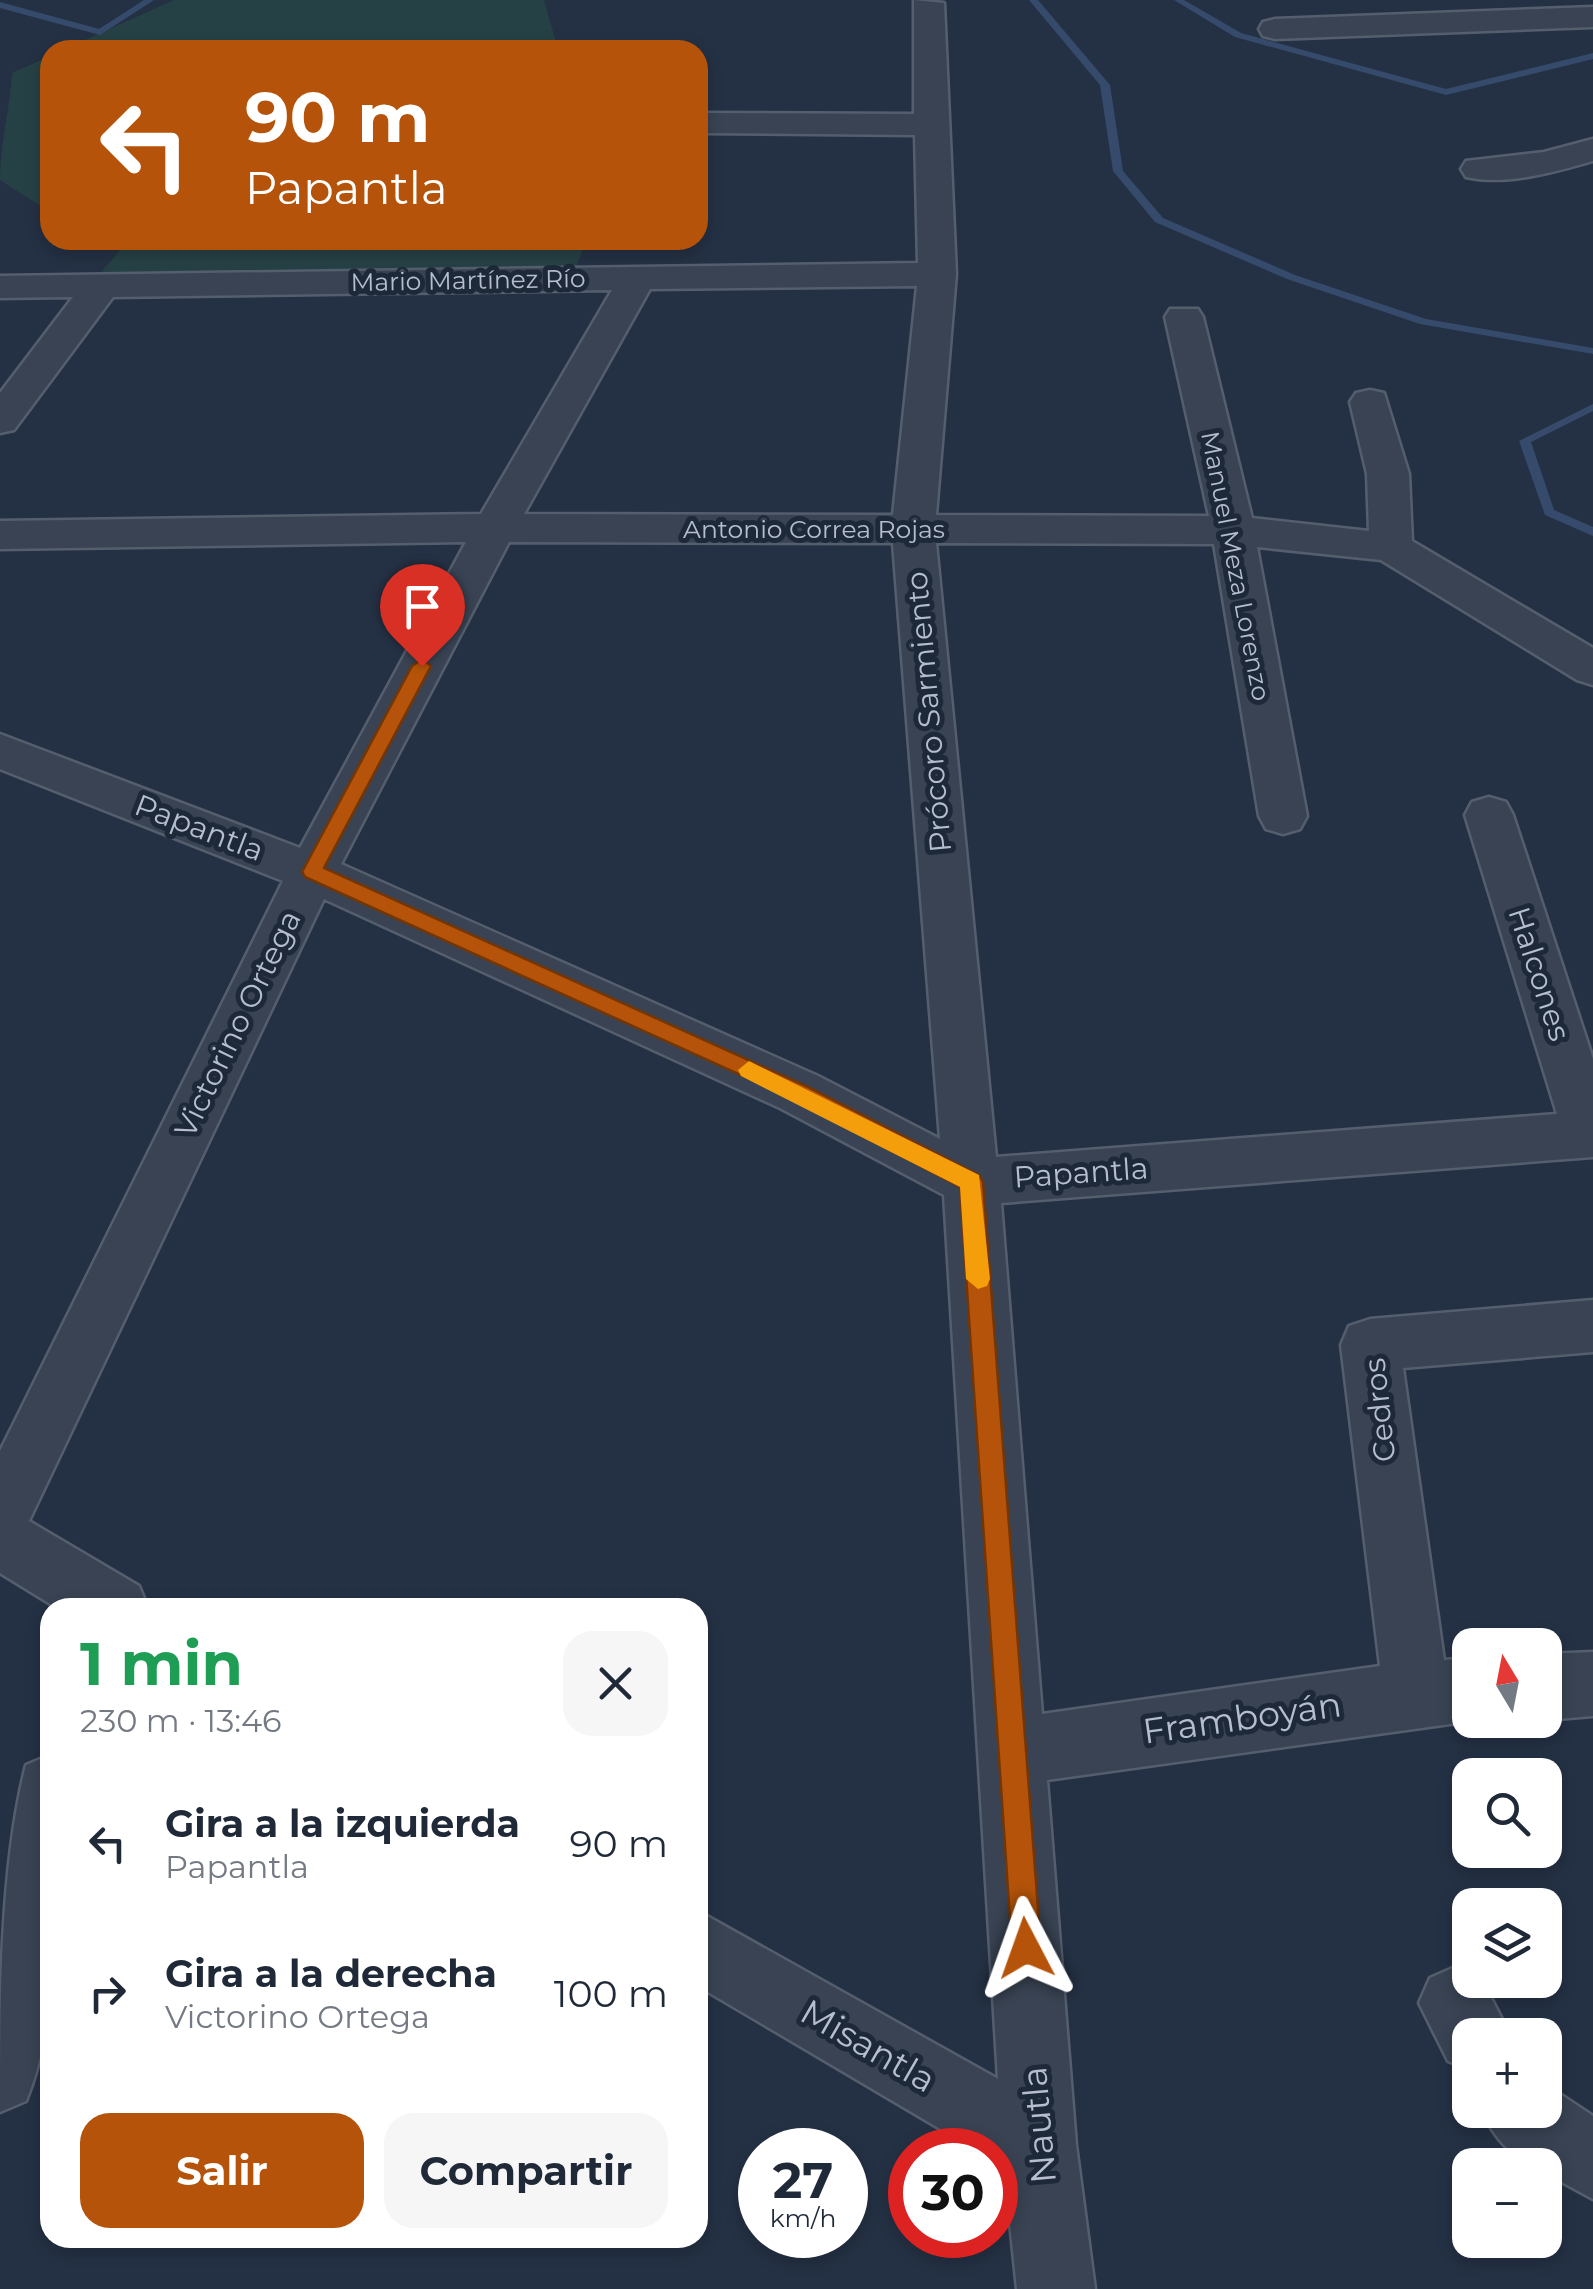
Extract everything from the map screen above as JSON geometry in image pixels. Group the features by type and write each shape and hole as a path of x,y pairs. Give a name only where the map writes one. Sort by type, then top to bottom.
{"street":[{"name":"Prócoro Sarmiento","path":"928,3 937,274 913,530 971,1182"},
{"path":"1275,29 1593,16"},
{"path":"708,124 930,125"},
{"path":"1478,169 1546,163 1593,150"},
{"path":"591,278 606,250"},
{"name":"Mario Martínez Río","path":"0,286 937,274"},
{"name":"Victorino Ortega","path":"0,1516 312,872 495,528 638,277"},
{"path":"0,422 100,286"},
{"name":"Manuel Meza Lorenzo","path":"1184,317 1232,530 1283,816"},
{"path":"1370,402 1388,474 1392,548"},
{"name":"Antonio Correa Rojas","path":"0,535 495,528 1232,530 1392,548 1593,669"},
{"name":"Papantla","path":"0,752 312,872 798,1092 971,1182 1592,1134"},
{"name":"Halcones","path":"1489,815 1592,1134"},
{"name":"Nautla","path":"971,1182 1039,2145 1056,2289"},
{"name":"Cedros","path":"1443,1692 1370,1345 1593,1326"},
{"path":"0,1538 90,1598"},
{"path":"1562,1685 1593,1684"},
{"name":"Framboyán","path":"1014,1751 1443,1692"},
{"path":"0,2075 15,1902 40,1821"},
{"name":"Misantla","path":"708,1952 1039,2145"},
{"path":"1546,2128 1593,2160"}],"green space":[{"path":"174,0 544,0 555,40 85,40"},
{"path":"40,60 40,206 0,180 12,73"},
{"path":"120,250 583,250 576,266 98,276"}],"waterway":[{"path":"0,5 100,32 150,0"},
{"path":"1033,0 1105,85 1118,171 1159,220 1291,277 1424,322 1593,351"},
{"path":"1178,0 1238,35 1446,92 1593,56"},
{"path":"1593,407 1525,441 1549,512 1593,532"}],"slow traffic":[{"path":"749,1070 971,1182 978,1279"}],"route":[{"path":"422,666 312,872 798,1092 971,1182 1026,1948"}]}
